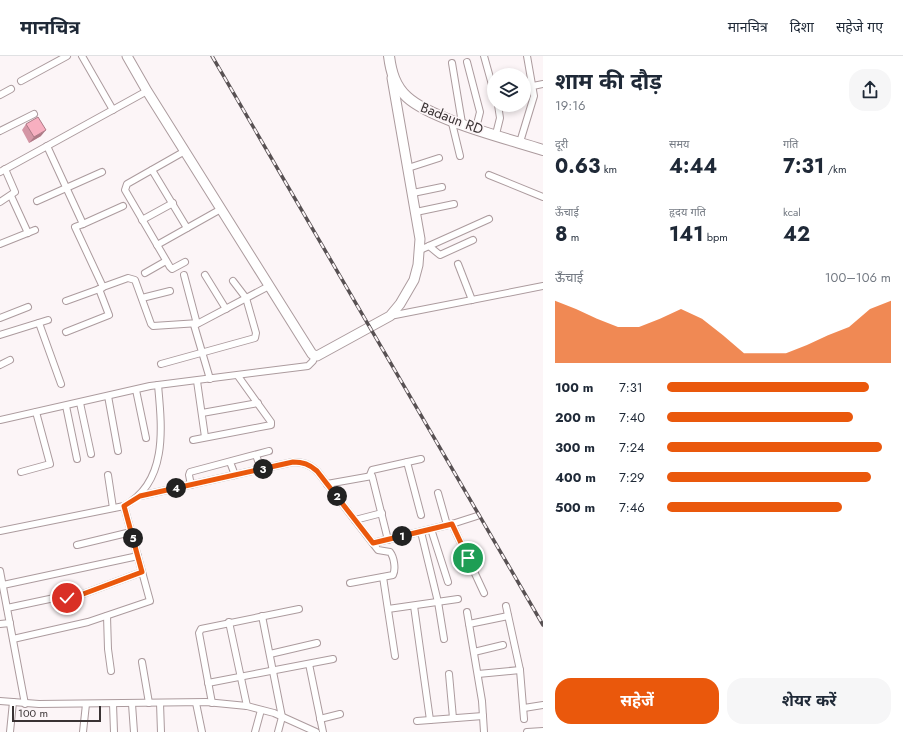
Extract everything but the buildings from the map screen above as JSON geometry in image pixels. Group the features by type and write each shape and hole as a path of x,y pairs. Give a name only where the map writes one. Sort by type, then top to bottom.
{"main road":[{"path":"127,56 147,91 314,356 319,355 390,316 400,304 414,280 424,248 412,193 391,71"},
{"name":"Badaun RD","path":"389,56 391,71 398,87 416,104 462,123 543,150"}],"street":[{"path":"21,81 67,56"},
{"path":"82,56 113,110"},
{"path":"484,56 487,68"},
{"path":"520,142 534,101 533,86 527,56"},
{"path":"467,62 480,112 476,128"},
{"path":"452,63 462,123"},
{"path":"533,86 543,84"},
{"path":"0,95 11,89"},
{"path":"0,202 14,194 15,189 2,170 147,91"},
{"path":"496,134 500,118 499,112"},
{"path":"0,130 34,114"},
{"path":"451,119 460,156"},
{"path":"47,146 83,224"},
{"path":"185,151 125,187 126,192 142,220 172,269 185,262"},
{"path":"408,168 438,158"},
{"path":"152,170 187,228"},
{"path":"37,201 102,172"},
{"path":"489,175 543,197"},
{"path":"412,193 442,187"},
{"path":"10,196 28,233"},
{"path":"142,220 173,203"},
{"path":"416,212 454,204"},
{"path":"66,332 109,315 101,288 75,227 123,206"},
{"path":"157,245 221,209"},
{"path":"424,248 489,219"},
{"path":"0,244 35,230"},
{"path":"424,248 440,255 473,240"},
{"path":"145,273 166,261"},
{"path":"458,264 472,300"},
{"path":"184,275 195,324 210,379"},
{"path":"205,275 226,309"},
{"path":"66,301 132,278 138,283 150,324 154,326 195,324 269,286"},
{"path":"161,364 203,354 255,338 256,334 246,298 234,282"},
{"path":"390,316 543,286"},
{"path":"142,298 170,292"},
{"path":"0,318 28,307"},
{"path":"0,335 48,320"},
{"path":"39,323 61,384"},
{"path":"0,420 158,385 308,366 313,361 314,356"},
{"path":"0,365 10,360"},
{"path":"193,440 271,424 238,376"},
{"path":"197,380 205,437"},
{"path":"140,496 148,484 161,443 162,427 158,385"},
{"path":"136,390 146,438"},
{"path":"108,396 118,451"},
{"path":"80,403 91,454"},
{"path":"202,413 258,404"},
{"path":"66,406 77,458"},
{"path":"21,472 50,464 36,412"},
{"path":"191,485 189,475 190,472 269,451"},
{"path":"256,455 261,469"},
{"path":"370,475 372,470 421,459"},
{"path":"230,462 235,475"},
{"path":"0,531 124,506 140,496 293,462 302,462 310,465 317,471 381,552 390,552 392,555 394,573 383,577 350,583"},
{"path":"407,462 421,515"},
{"path":"108,474 113,508"},
{"path":"327,484 370,475"},
{"path":"370,475 374,477 388,540"},
{"path":"438,493 450,524 484,593"},
{"path":"13,639 107,616 150,601 124,506"},
{"path":"355,520 382,513"},
{"path":"373,543 421,532 477,516"},
{"path":"431,529 448,582"},
{"path":"77,545 131,532"},
{"path":"421,532 438,602 444,639"},
{"path":"1,581 138,556"},
{"path":"0,571 25,704"},
{"path":"7,608 59,597 75,597 142,572"},
{"path":"383,577 395,656"},
{"path":"388,609 458,599"},
{"path":"414,606 430,720"},
{"path":"506,606 520,670 524,719"},
{"path":"212,703 199,631 203,627 299,609"},
{"path":"467,612 478,674 484,732"},
{"path":"107,616 108,649 111,671"},
{"path":"262,616 282,717 278,732"},
{"path":"469,624 508,616"},
{"path":"229,622 247,706"},
{"path":"0,624 10,623"},
{"path":"270,654 317,643"},
{"path":"474,652 503,645"},
{"path":"208,683 333,659"},
{"path":"142,662 149,704"},
{"path":"309,664 323,732"},
{"path":"478,674 520,670"},
{"path":"449,674 453,718"},
{"path":"0,701 25,704 160,704 196,702 247,706 282,717 316,732"},
{"path":"10,732 13,702"},
{"path":"196,702 202,732"},
{"path":"83,732 86,704"},
{"path":"113,704 114,732"},
{"path":"132,704 134,732"},
{"path":"160,704 160,732"},
{"path":"524,708 543,705"},
{"path":"254,732 261,710"},
{"path":"320,719 340,714"},
{"path":"417,722 483,716"},
{"path":"298,732 300,725"},
{"path":"528,732 543,731"}],"railway":[{"path":"212,56 543,625"}],"route":[{"path":"67,598 75,597 142,572 124,506 140,496 293,462 302,462 310,465 317,471 373,543 452,524 468,558"}]}
